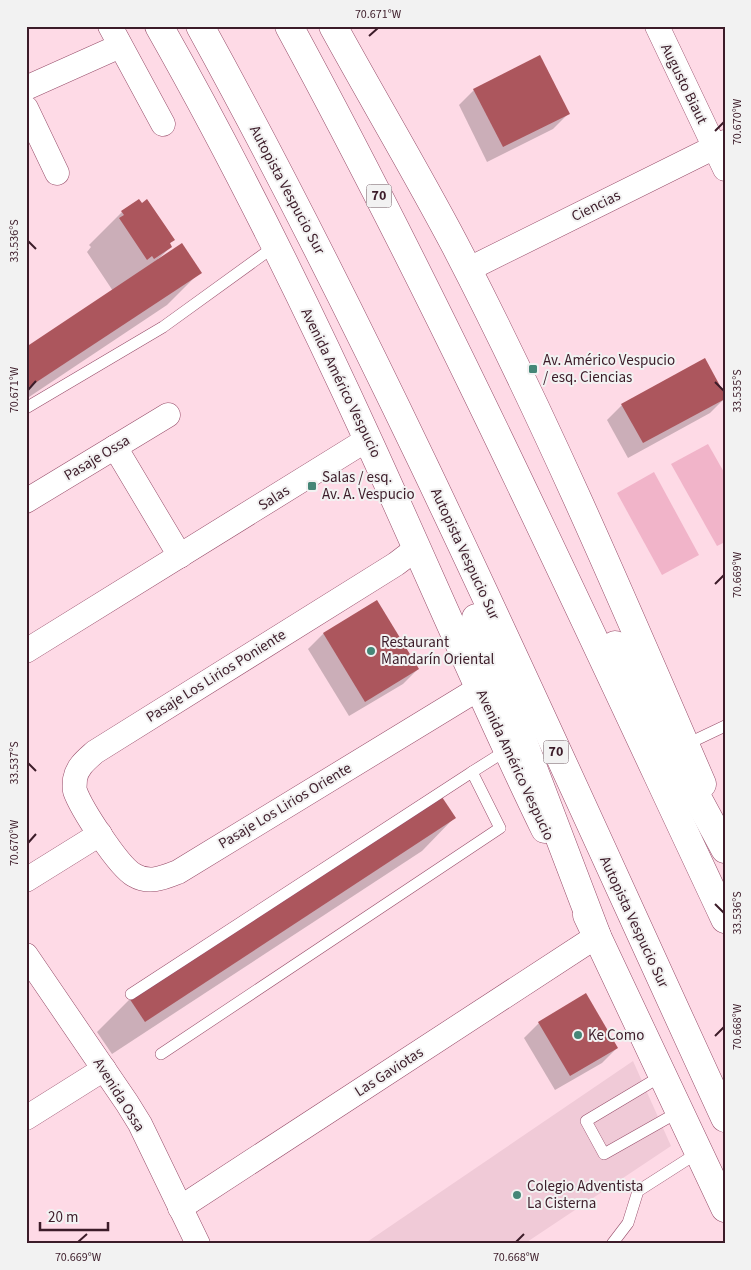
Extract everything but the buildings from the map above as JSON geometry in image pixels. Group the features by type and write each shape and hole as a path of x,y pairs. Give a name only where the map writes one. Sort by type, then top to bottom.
{"main road":[{"name":"Avenida Américo Vespucio","path":"159,26 275,246 368,439 418,548 478,689 725,1208"},
{"name":"Autopista Vespucio Sur","path":"200,26 284,182 387,386 725,1118"},
{"name":"70","path":"289,26 375,188 465,368 725,919"},
{"path":"333,26 467,270 558,458 725,838"},
{"path":"465,368 725,849"},
{"path":"387,386 597,936"}],"street":[{"name":"Augusto Biaut","path":"657,26 720,145 725,169"},
{"path":"26,88 115,36 163,124"},
{"path":"26,108 57,173"},
{"name":"Ciencias","path":"467,270 720,145"},
{"name":"Pasaje Ossa","path":"26,502 168,415"},
{"name":"Salas","path":"26,651 368,439"},
{"path":"115,447 180,556"},
{"name":"Pasaje Los Lirios Poniente","path":"100,834 75,790 78,768 86,760 396,564 418,548"},
{"name":"Pasaje Los Lirios Oriente","path":"100,834 122,865 134,875 146,880 161,879 178,872 478,689"},
{"path":"26,880 100,834"},
{"name":"Las Gaviotas","path":"180,1208 597,936"},
{"name":"Avenida Ossa","path":"26,955 140,1124 198,1244"},
{"path":"26,1118 104,1069"}],"lane":[{"path":"26,408 164,327 275,246"},
{"path":"685,745 725,726"},
{"path":"131,994 507,750"},
{"path":"161,1054 500,828 472,772"},
{"path":"663,1075 586,1121 604,1154 680,1111"},
{"path":"612,1244 628,1223 638,1191 698,1152"}],"shaded area":[{"path":"708,444 725,474 725,542 717,546 671,464"},
{"path":"654,472 699,555 662,575 617,493"},
{"name":"Colegio Adventista La Cisterna","path":"633,1061 671,1146 524,1244 364,1244"}],"place":[{"name":"Av. Américo Vespucio / esq. Ciencias","path":"533,369"},
{"name":"Salas / esq. Av. A. Vespucio","path":"312,486"},
{"name":"Restaurant Mandarín Oriental","path":"371,651"},
{"name":"Ke Como","path":"578,1035"},
{"name":"Colegio Adventista La Cisterna","path":"517,1195"}]}
